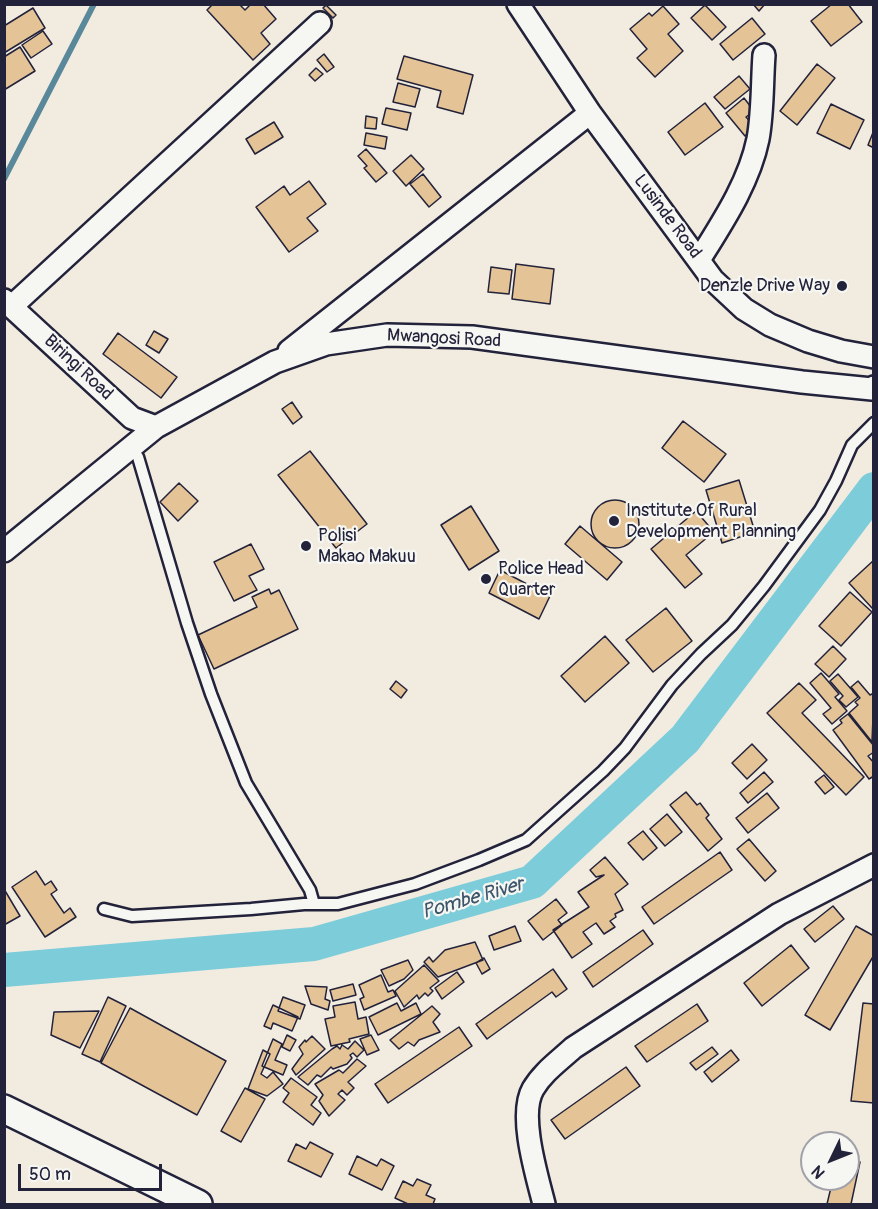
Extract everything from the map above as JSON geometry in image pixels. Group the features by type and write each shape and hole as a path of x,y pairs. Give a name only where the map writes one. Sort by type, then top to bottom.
{"street":[{"name":"Lusinde Road","path":"518,4 590,113 713,280 744,309 770,325 830,348 873,357"},
{"path":"8,304 320,23"},
{"path":"699,260 728,215 758,139 764,55"},
{"path":"274,362 590,113"},
{"name":"Biringi Road","path":"8,304 132,418 156,427"},
{"name":"Mwangosi Road","path":"4,551 156,427 274,362 326,344 387,334 472,337 802,382 873,388"},
{"path":"544,1204 531,1151 528,1101 533,1089 545,1073 573,1048 779,914 873,865"},
{"path":"4,1109 198,1204"}],"lane":[{"path":"104,909 132,916 338,904 415,884 526,840 603,771 625,748 672,685 732,625 820,510 852,445 873,423"},
{"path":"138,457 187,623 211,694 246,783 310,890 314,904"}],"building":[{"path":"213,4 239,4 245,10 251,4 263,4 276,19 261,33 270,44 253,60 207,10"},
{"path":"753,4 765,4 759,11"},
{"path":"832,4 848,4 862,22 831,46 811,21"},
{"path":"326,5 336,15 333,18 323,8"},
{"path":"705,5 726,27 712,40 691,18"},
{"path":"663,6 679,24 668,34 683,51 655,77 637,58 647,49 630,29 649,13 652,16"},
{"path":"33,8 45,28 4,53 4,26"},
{"path":"752,18 765,34 733,60 720,44"},
{"path":"43,31 52,44 31,58 22,45"},
{"path":"20,47 35,71 4,90 4,57"},
{"path":"324,54 334,67 327,72 317,60"},
{"path":"404,56 473,75 463,114 437,107 441,91 397,79"},
{"path":"817,64 835,78 797,125 780,111"},
{"path":"316,68 323,74 315,81 309,75"},
{"path":"739,76 750,89 725,109 714,97"},
{"path":"398,83 420,89 415,107 393,102"},
{"path":"744,98 754,111 746,117 755,127 745,136 726,113"},
{"path":"705,103 723,127 685,155 668,132"},
{"path":"831,104 864,120 850,149 817,133"},
{"path":"386,108 411,113 407,130 382,124"},
{"path":"366,116 377,118 376,129 365,128"},
{"path":"274,122 283,137 255,154 246,139"},
{"path":"874,130 874,148 868,145"},
{"path":"366,133 387,137 385,149 364,145"},
{"path":"366,149 387,173 376,182 364,168 367,166 358,156"},
{"path":"411,155 424,169 406,186 393,171"},
{"path":"423,174 441,197 429,207 410,184"},
{"path":"309,181 326,204 307,218 318,231 289,252 256,207 284,186 290,195"},
{"path":"516,264 554,269 550,304 512,299"},
{"path":"491,267 512,270 509,294 488,292"},
{"path":"154,331 168,339 159,353 146,345"},
{"path":"118,333 177,377 161,398 103,354"},
{"path":"292,402 302,417 293,424 282,409"},
{"path":"683,421 726,454 704,482 662,448"},
{"path":"310,451 367,524 336,548 278,475"},
{"path":"739,480 755,532 722,543 706,490"},
{"path":"179,483 198,501 178,521 160,502"},
{"path":"610,500 620,500 632,507 639,519 639,529 632,541 620,548 610,548 595,537 591,529 591,519 602,504"},
{"path":"471,506 499,551 469,570 441,525"},
{"path":"696,511 714,532 686,555 702,574 685,588 651,549"},
{"path":"580,526 622,562 607,580 565,544"},
{"path":"251,544 264,569 249,576 257,590 234,601 214,562"},
{"path":"874,560 874,607 872,608 849,583"},
{"path":"500,570 550,596 539,619 489,593"},
{"path":"269,589 271,594 279,590 298,629 214,669 198,635 257,607 252,597"},
{"path":"850,592 872,612 841,646 819,626"},
{"path":"666,608 692,641 653,672 626,640"},
{"path":"605,636 629,663 585,702 561,676"},
{"path":"833,646 846,659 829,677 815,664"},
{"path":"821,673 839,694 835,697 847,711 832,724 823,714 831,708 810,683"},
{"path":"838,674 858,697 846,707 839,700 843,696 830,681"},
{"path":"396,681 407,690 401,698 390,689"},
{"path":"858,681 870,695 874,693 872,742 849,713 858,705 855,702 860,698 851,687"},
{"path":"799,683 816,700 802,713 864,777 846,795 767,713"},
{"path":"848,714 874,746 874,752 868,756 874,763 874,776 869,779 833,730"},
{"path":"752,744 767,760 747,779 732,763"},
{"path":"764,772 773,782 748,803 740,793"},
{"path":"824,775 834,787 825,794 815,782"},
{"path":"686,792 697,805 700,803 709,815 706,818 722,839 708,851 670,805"},
{"path":"767,793 779,808 748,833 736,818"},
{"path":"667,814 682,832 665,846 650,829"},
{"path":"643,831 657,848 643,860 628,843"},
{"path":"749,839 776,871 765,881 737,849"},
{"path":"720,852 732,870 654,924 642,907"},
{"path":"605,857 628,884 615,894 623,910 615,914 616,917 610,921 615,927 604,934 596,923 583,932 592,944 572,958 553,930 589,907 578,892 604,875 596,877 590,870"},
{"path":"36,871 45,885 51,881 57,890 51,894 64,913 70,908 76,917 45,937 12,887"},
{"path":"4,889 20,916 4,925"},
{"path":"556,899 567,913 558,920 562,925 543,940 528,921"},
{"path":"833,906 844,919 815,942 804,929"},
{"path":"515,926 521,941 494,950 489,936"},
{"path":"856,926 874,936 874,955 830,1030 805,1015"},
{"path":"643,930 653,944 593,987 583,972"},
{"path":"475,942 483,960 438,977 424,962 429,957 433,962 445,950"},
{"path":"791,945 809,968 762,1006 744,983"},
{"path":"484,958 490,969 482,974 476,963"},
{"path":"408,960 413,970 404,979 389,986 381,970"},
{"path":"424,965 439,981 430,988 433,991 428,996 425,993 419,999 417,995 404,1007 395,991"},
{"path":"553,969 567,989 556,997 552,992 487,1039 476,1024"},
{"path":"457,972 464,982 442,999 435,988"},
{"path":"381,975 388,992 393,990 396,996 364,1010 360,999 364,997 359,985"},
{"path":"353,984 356,995 333,1001 330,990"},
{"path":"305,986 327,987 325,999 330,1001 328,1010 311,1004"},
{"path":"108,997 126,1006 100,1062 82,1054"},
{"path":"283,997 305,1005 300,1019 278,1011"},
{"path":"355,1002 358,1019 366,1017 369,1034 349,1039 350,1042 331,1046 325,1019 335,1017 333,1006"},
{"path":"397,1003 401,1011 416,1003 421,1014 378,1035 369,1017"},
{"path":"863,1003 874,1004 874,1103 851,1101"},
{"path":"697,1004 708,1021 647,1062 635,1046"},
{"path":"273,1005 298,1017 292,1031 273,1023 271,1029 264,1026"},
{"path":"432,1006 440,1014 433,1022 440,1032 419,1040 414,1046 408,1042 399,1049 390,1040"},
{"path":"130,1008 226,1061 197,1115 101,1063"},
{"path":"99,1011 80,1048 51,1035 54,1012"},
{"path":"459,1027 472,1046 388,1103 375,1084"},
{"path":"287,1035 296,1040 290,1051 282,1047"},
{"path":"371,1035 379,1050 367,1055 360,1039"},
{"path":"312,1036 325,1049 296,1075 292,1069 303,1054 299,1047"},
{"path":"273,1039 282,1044 275,1060 287,1065 283,1075 262,1066"},
{"path":"355,1041 364,1050 357,1057 353,1053 350,1055 352,1058 347,1064 333,1069 331,1067 321,1077 317,1075 308,1085 298,1077 332,1049 337,1046 340,1049 342,1045 348,1049"},
{"path":"712,1047 718,1054 696,1070 690,1063"},
{"path":"263,1050 270,1054 261,1074 267,1078 273,1072 283,1084 267,1096 248,1089"},
{"path":"731,1050 739,1060 712,1082 704,1072"},
{"path":"357,1059 366,1066 348,1082 354,1088 347,1095 342,1090 338,1094 345,1100 329,1116 319,1101 323,1095 315,1084 339,1070 343,1073"},
{"path":"626,1067 640,1086 565,1139 551,1120"},
{"path":"291,1078 317,1097 311,1105 321,1113 313,1125 283,1102 289,1093 283,1088"},
{"path":"245,1088 265,1099 241,1142 221,1131"},
{"path":"310,1142 333,1154 321,1177 288,1161 296,1144 306,1149"},
{"path":"357,1156 377,1166 381,1159 394,1166 382,1190 349,1174"},
{"path":"417,1179 431,1185 426,1195 435,1199 433,1204 408,1204 395,1198 403,1181 413,1186"},
{"path":"830,1191 854,1191 851,1204 827,1204"}],"waterway":[{"path":"4,179 94,4"},
{"name":"Pombe River","path":"4,970 314,944 532,882 685,739 874,489"}],"place":[{"name":"Denzle Drive Way","path":"842,286"},
{"name":"Institute Of Rural Development Planning","path":"614,521"},
{"name":"Polisi Makao Makuu","path":"306,546"},
{"name":"Police Head Quarter","path":"486,579"}]}
